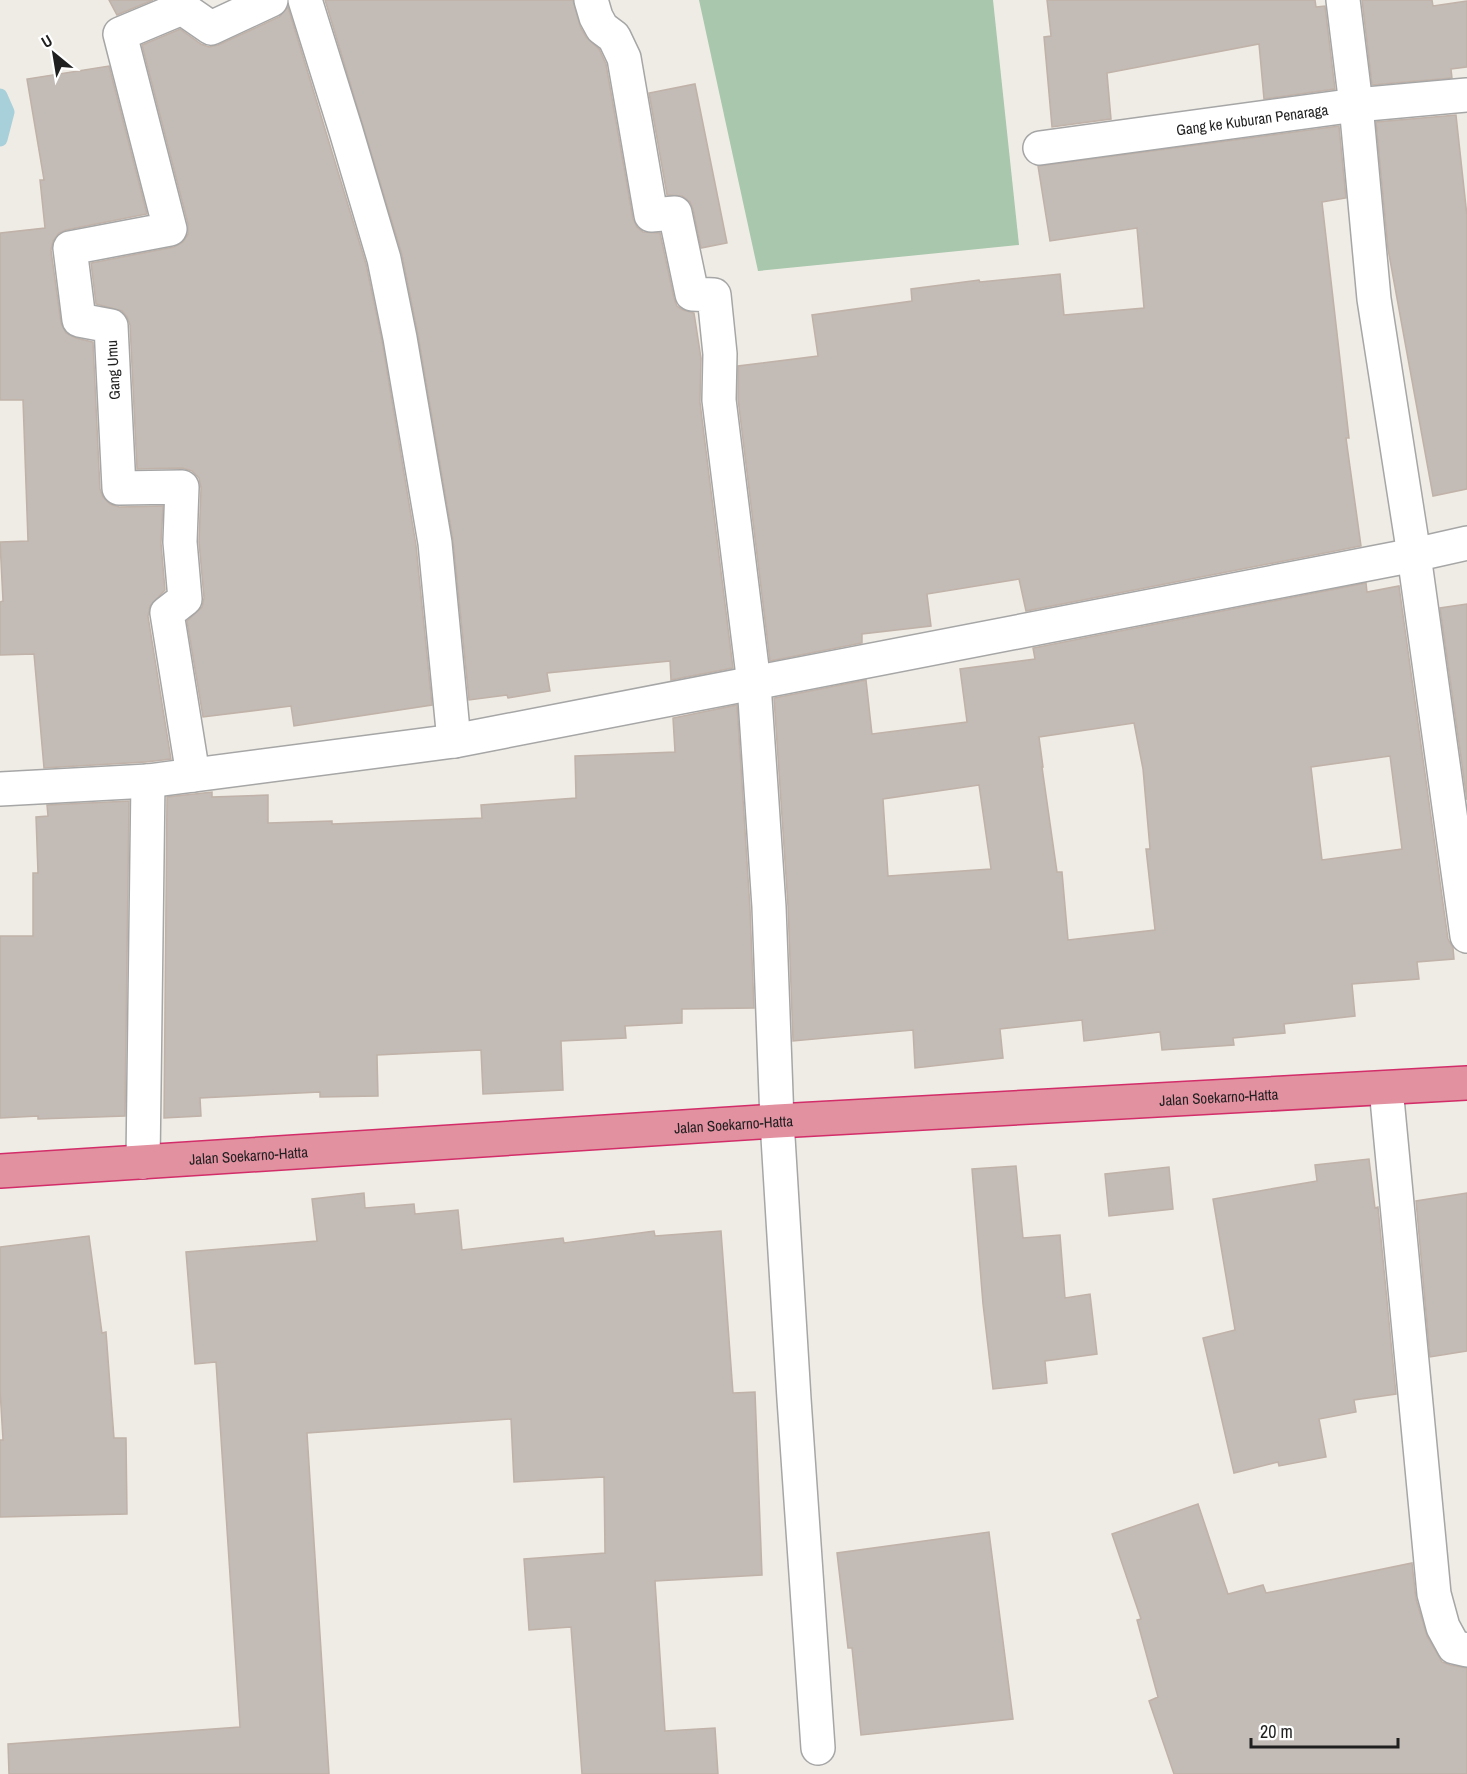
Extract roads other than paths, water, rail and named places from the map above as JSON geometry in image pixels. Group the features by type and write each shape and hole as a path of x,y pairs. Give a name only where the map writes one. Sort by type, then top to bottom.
{"highway":[{"name":"Jalan Soekarno-Hatta","path":"0,1171 777,1121 1467,1083"}],"street":[{"name":"Gang Umu","path":"193,775 167,613 185,599 180,543 182,487 118,488 111,326 79,320 70,248 170,229 120,34 182,8 211,28 271,0"},
{"path":"305,0 384,259 398,327 435,543 454,741"},
{"path":"591,0 602,28 614,37 624,58 651,215 675,213 692,294 714,296 720,354 719,400 754,684 769,907 777,1121 818,1748"},
{"path":"1343,0 1356,105 1374,299 1414,555 1467,936"},
{"name":"Gang ke Kuburan Penaraga","path":"1040,148 1356,105 1467,95"},
{"path":"0,789 148,782 454,741 1467,543"},
{"path":"143,1162 148,782"},
{"path":"1386,1088 1434,1594 1443,1627 1454,1647 1467,1650"}],"waterway":[{"path":"0,96 7,112 0,139"}]}
